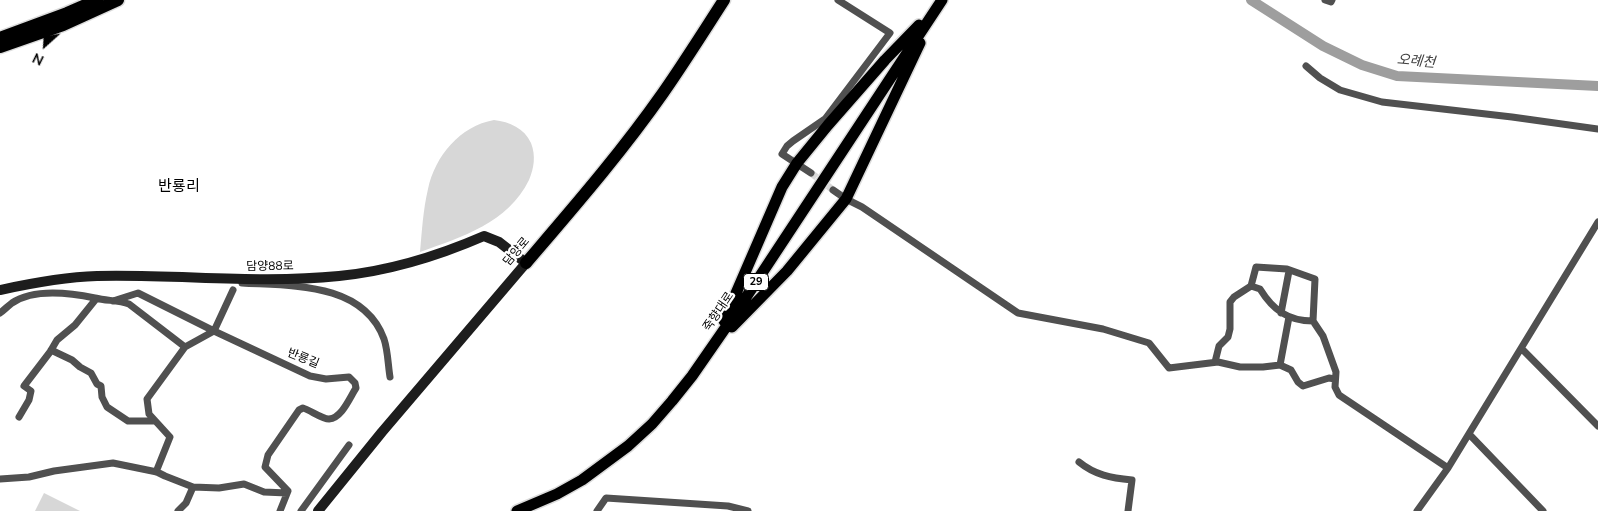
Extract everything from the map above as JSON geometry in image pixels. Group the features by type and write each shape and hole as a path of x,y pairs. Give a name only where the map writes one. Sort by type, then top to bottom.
{"highway":[{"path":"0,38 31,28 96,0"},
{"path":"0,47 63,25 118,0"},
{"name":"담양로","path":"526,263 597,179 647,115 724,0"}],"main road":[{"path":"712,348 782,187 797,163 885,60 940,3"},
{"path":"712,348 787,271 846,199 940,3"},
{"name":"죽향대로","path":"517,511 558,494 582,480 628,446 652,424 672,401 712,348 940,3"},
{"name":"담양88로","path":"0,290 35,283 95,276 292,279 341,276 391,268 418,261 484,236 499,242 526,263"},
{"name":"담양로","path":"318,511 382,432 526,263"}],"street":[{"path":"811,173 782,154 784,150 793,141 825,119 890,34 838,0"},
{"path":"1325,0 1331,2 1332,0"},
{"path":"1306,66 1320,78 1340,90 1382,102 1512,116 1598,129"},
{"path":"833,190 859,205 1018,314 1103,329 1149,343 1169,368 1215,362 1240,367 1280,366 1291,370 1296,380 1304,386 1329,378 1335,379"},
{"path":"1417,511 1448,468 1598,222"},
{"path":"1215,362 1219,346 1228,336 1230,329 1230,302 1234,297 1252,286 1256,268 1287,269 1315,279 1313,321 1323,336 1336,372 1335,387 1339,395 1448,468"},
{"path":"1281,313 1289,271"},
{"path":"187,278 314,289 341,296 367,312 376,323 384,339 390,377"},
{"path":"1252,286 1260,289 1281,313 1289,317 1313,321"},
{"path":"156,472 170,437 149,414 148,400 185,347 214,331 233,290"},
{"name":"반룡길","path":"113,301 138,293 310,376 326,379 349,377 355,383 356,388 341,412 334,418 328,419 303,408 299,410 268,456 265,467 284,486 288,491 287,493"},
{"name":"반룡길","path":"0,313 25,297 38,295 68,294 113,301 129,304 185,347"},
{"path":"20,417 29,400 31,391 24,386 57,340 75,324 96,299"},
{"path":"1280,366 1289,317"},
{"path":"1522,349 1598,426"},
{"path":"51,350 72,360 80,367 92,373 97,384 101,386 102,397 106,407 128,420 155,421"},
{"path":"1469,434 1543,511"},
{"path":"301,511 349,445"},
{"path":"1078,462 1105,477 1132,480 1128,511"},
{"path":"0,479 28,477 54,471 113,464 156,472 193,487 219,488 244,484 264,492 287,493 280,511"},
{"path":"178,511 186,503 193,487"},
{"path":"598,511 606,498 728,506 748,511"}],"shaded area":[{"path":"494,120 506,122 516,127 525,133 531,143 534,157 529,180 520,195 496,218 467,234 420,252 426,197 436,165 451,144 460,136 482,123"},
{"path":"44,493 80,511 35,511"}],"waterway":[{"name":"오례천","path":"1251,0 1323,46 1362,65 1397,76 1598,86"}],"tunnel":[{"path":"811,173 833,190"}],"district":[{"name":"반룡리","path":"179,187"}]}
